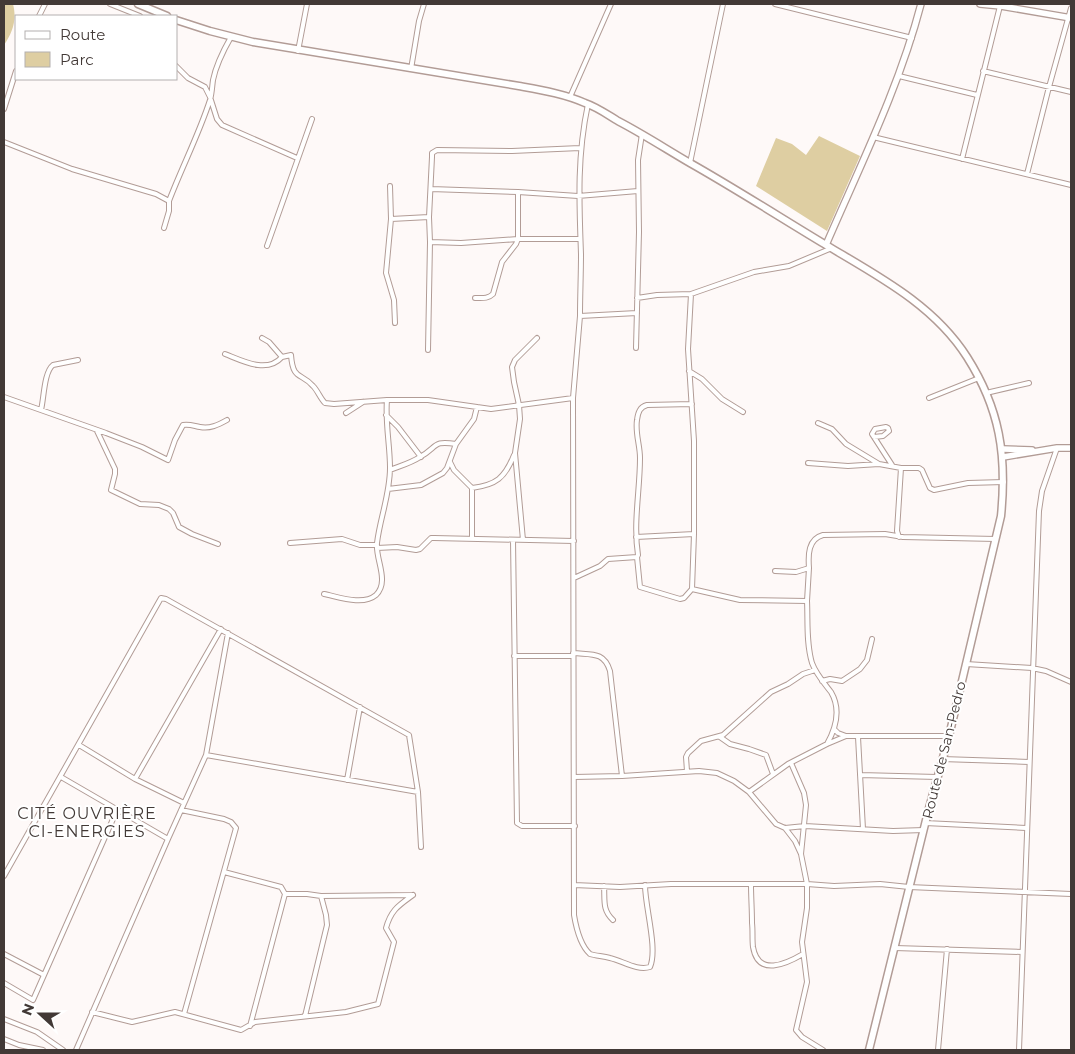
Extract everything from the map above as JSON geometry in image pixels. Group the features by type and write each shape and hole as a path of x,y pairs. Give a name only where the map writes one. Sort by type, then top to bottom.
{"main road":[{"path":"138,4 165,15"},
{"name":"Route de San-Pedro","path":"178,23 231,38 298,51 519,86 570,97 588,104 746,194 890,283 932,315 945,328 966,356 986,393 1000,432 1003,449 1004,482 1001,516 966,664 869,1050"}],"street":[{"path":"110,4 138,15"},
{"path":"298,51 308,4"},
{"path":"411,69 417,30 424,4"},
{"path":"570,97 611,4"},
{"path":"690,163 723,4"},
{"path":"775,4 912,38"},
{"path":"637,298 657,295 691,294 754,272 789,266 829,247 899,76 922,4"},
{"path":"980,4 1001,5 1070,18"},
{"path":"962,159 1001,5"},
{"path":"1027,174 1049,87 1070,18 1071,8"},
{"path":"164,228 170,211 169,201 210,97 222,51 231,38"},
{"path":"178,68 188,78 205,88 217,118 222,125 297,158"},
{"path":"984,71 1071,92"},
{"path":"4,109 15,74"},
{"path":"899,76 977,95"},
{"path":"4,92 8,95"},
{"path":"588,104 580,148 578,196 580,316 573,398 574,915 586,951 594,956 608,957 632,966 650,967 652,963 652,947 645,885"},
{"path":"267,246 312,120"},
{"path":"636,348 638,160 642,134"},
{"path":"873,137 1071,185"},
{"path":"4,142 64,166 156,194 169,201"},
{"path":"428,350 429,217 432,153 437,150 512,151 580,148"},
{"path":"390,186 391,219 386,273 393,295 395,323"},
{"path":"431,189 578,196 638,191"},
{"path":"474,298 486,298 493,294 502,262 516,244 518,239 518,192"},
{"path":"391,219 429,217"},
{"path":"430,242 462,243 518,239 580,239"},
{"path":"691,294 688,349 689,371 692,404 694,441 692,590 684,598 680,599 639,586 636,538 640,452 636,431 638,413 641,408 647,405 692,404"},
{"path":"580,316 637,313"},
{"path":"262,338 269,342 282,357"},
{"path":"522,540 515,453 519,424 519,405 512,367 515,360 537,338"},
{"path":"225,354 263,366 274,364 282,357 291,355 293,370 314,387 325,403 328,404 387,400 428,400 491,409 573,398"},
{"path":"41,410 46,378 50,367 78,360"},
{"path":"689,371 702,380 722,399 743,412"},
{"path":"929,398 979,378"},
{"path":"986,393 1029,384"},
{"path":"4,397 142,448 168,460 183,425 189,424 209,428 227,420"},
{"path":"324,594 360,600 375,596 379,590 382,578 377,547 390,470 386,414 387,400"},
{"path":"346,413 365,402"},
{"path":"388,489 424,484 443,472 450,462 456,444 471,424 477,407"},
{"path":"386,414 421,457"},
{"path":"818,422 832,429 846,444 879,464"},
{"path":"97,431 115,469 110,490 140,504 159,505 169,509 179,526 185,531 218,544"},
{"path":"874,437 892,465"},
{"path":"390,470 421,457 432,447 440,443 456,444"},
{"path":"1019,1050 1039,510 1042,491 1057,448"},
{"path":"1003,456 1037,450 1071,448"},
{"path":"1003,449 1037,450"},
{"path":"472,488 492,484 508,470 515,453"},
{"path":"450,462 458,474 472,488 472,538"},
{"path":"808,463 848,466 879,464 901,468 920,468 930,488 934,490 968,483 1004,482"},
{"path":"898,537 901,468"},
{"path":"636,538 694,534"},
{"path":"827,744 835,730 836,705 832,694 815,670 809,647 807,600 809,551 812,543 819,536 828,534 885,534 898,537 996,539"},
{"path":"290,543 342,539 360,545 416,550 420,549 431,538 574,541"},
{"path":"513,540 517,823 522,826 575,826"},
{"path":"574,578 600,566 608,559 637,557"},
{"path":"775,571 796,572 809,568"},
{"path":"692,590 740,600 807,600"},
{"path":"4,876 161,598 166,598 409,735 418,792 421,846"},
{"path":"135,779 221,629"},
{"path":"76,1050 206,755 228,633"},
{"path":"822,681 830,679 842,681 860,669 867,660 872,639"},
{"path":"514,656 573,654 597,655 603,658 610,671 622,776"},
{"path":"966,664 1032,668 1046,671 1071,682"},
{"path":"687,771 686,757 701,741 720,737 771,692 803,674 815,670"},
{"path":"347,780 360,707"},
{"path":"835,730 846,736 858,737 948,736"},
{"path":"749,792 791,763 846,736"},
{"path":"720,737 730,744 766,755 773,774"},
{"path":"858,737 863,829"},
{"path":"79,745 135,779 184,803"},
{"path":"206,755 418,792"},
{"path":"942,759 1029,762"},
{"path":"791,763 804,793 806,805 801,854"},
{"path":"574,777 622,776 687,771 717,773 734,781 749,792 776,824 785,828 805,826 893,831 924,826 1026,828"},
{"path":"860,775 937,777"},
{"path":"61,777 168,839"},
{"path":"4,983 33,1000 117,810"},
{"path":"181,810 231,822 236,828 184,1014"},
{"path":"785,828 801,854 807,884 807,908 802,942 806,969 806,987 796,1030 802,1037 823,1050"},
{"path":"224,872 281,887 285,894 250,1026"},
{"path":"751,884 753,948 760,962 767,966 775,966 803,954"},
{"path":"574,885 807,884 834,886 890,884 910,887 1071,894"},
{"path":"604,886 606,910 608,915 614,920"},
{"path":"92,1012 132,1022 176,1012 241,1030 255,1022 346,1012 378,1004 394,942 386,928 390,916 396,908 413,896 285,894"},
{"path":"305,1016 326,925 326,916 321,896"},
{"path":"894,948 1022,952"},
{"path":"938,1050 947,949"},
{"path":"4,954 44,975"},
{"path":"4,1019 37,1032 63,1050"},
{"path":"4,1039 43,1050"}],"green space":[{"path":"4,4 13,4 15,15 12,30 4,45"},
{"path":"819,136 860,156 827,231 756,186 776,138 792,144 806,155"}],"district":[{"name":"CITÉ OUVRIÈRE CI-ENERGIES","path":"87,822"}]}
